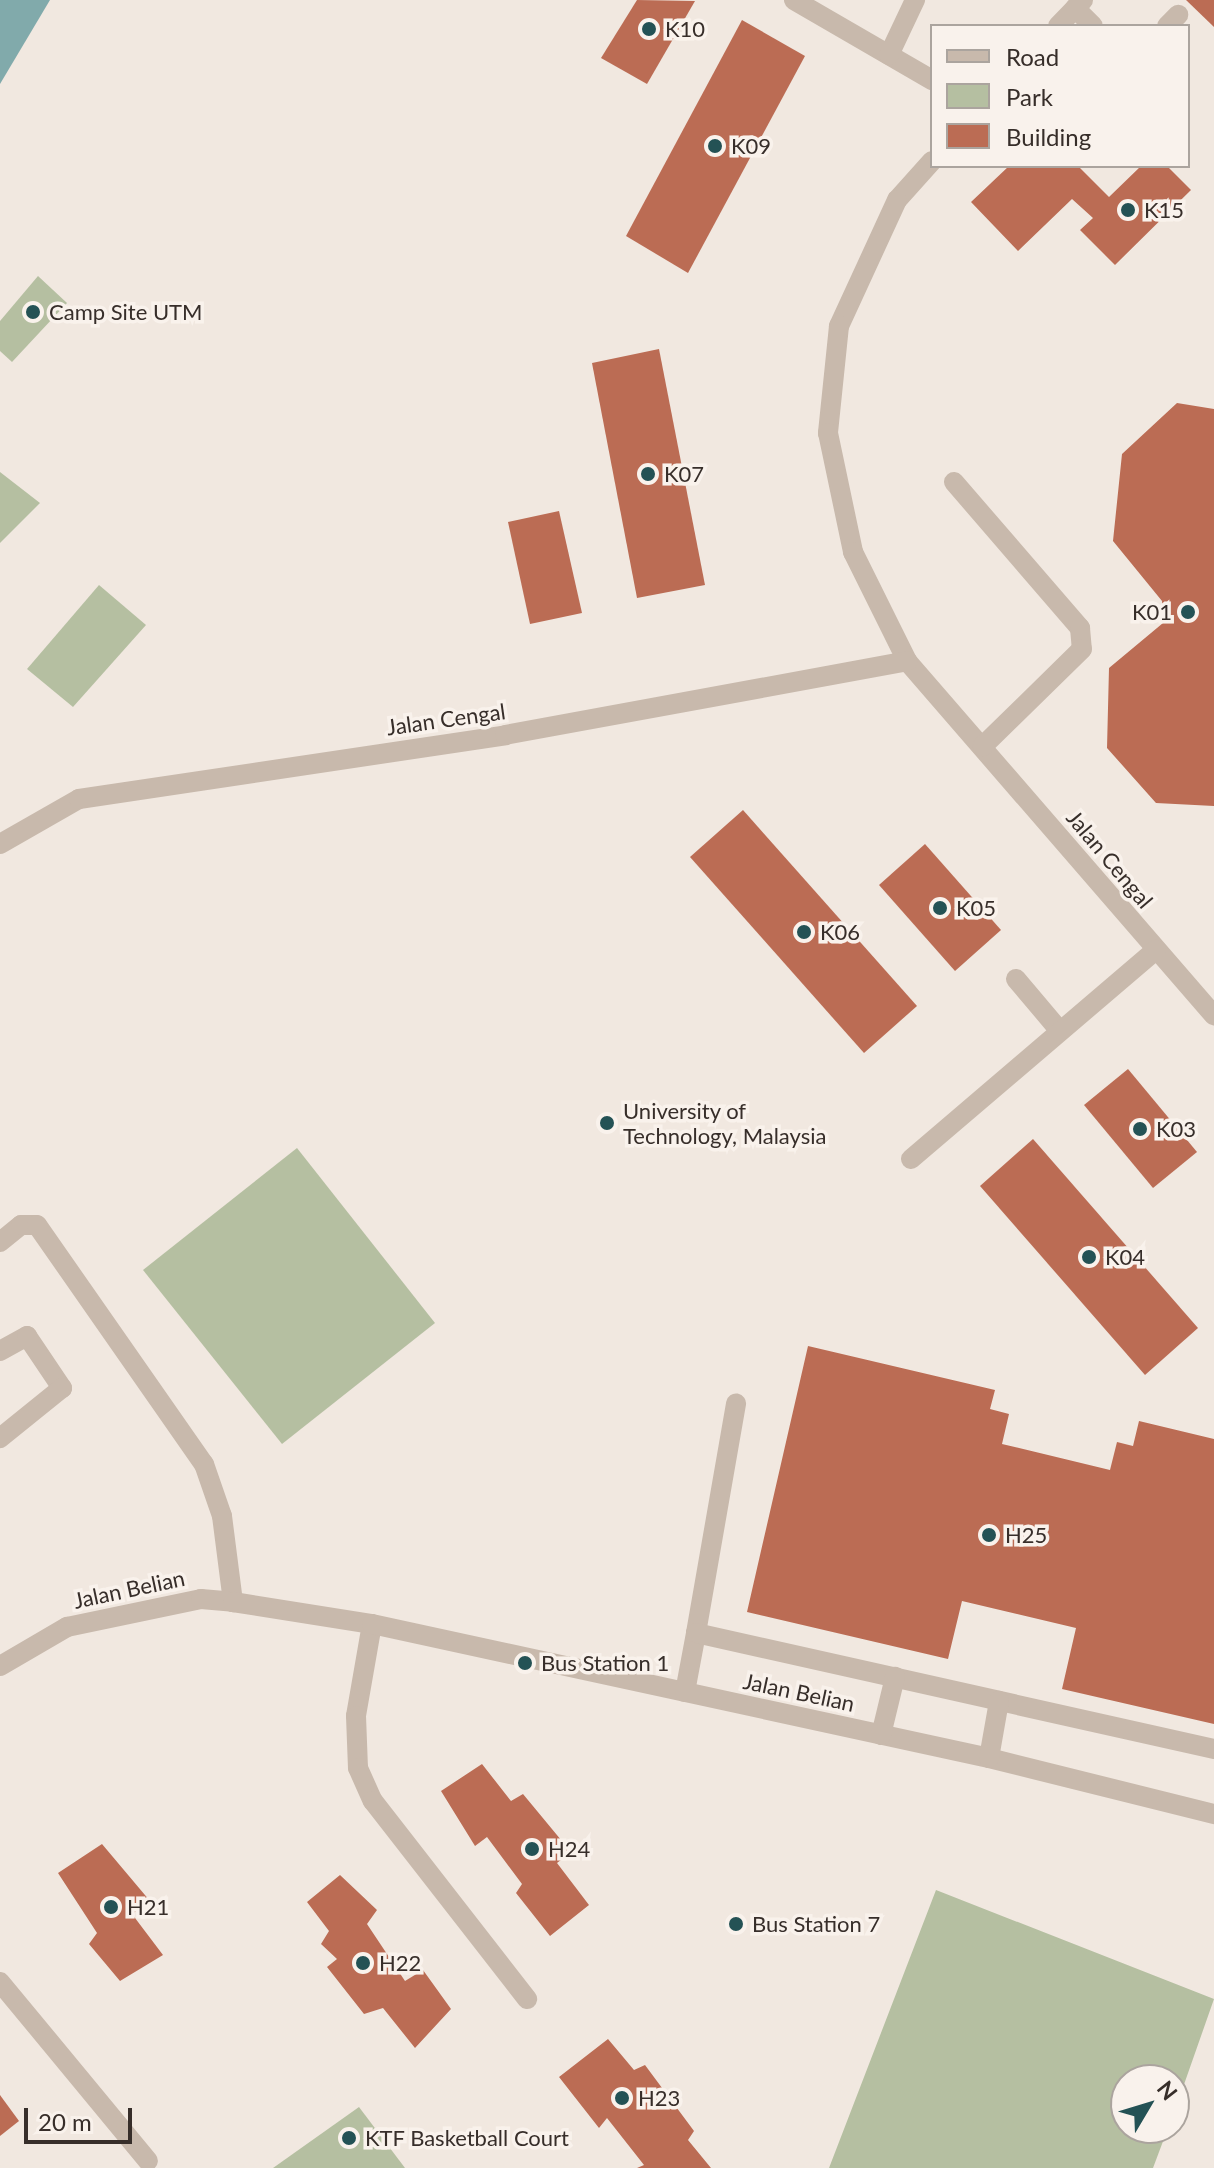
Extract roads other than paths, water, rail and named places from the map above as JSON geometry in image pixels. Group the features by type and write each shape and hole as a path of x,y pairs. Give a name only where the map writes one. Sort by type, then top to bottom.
{"street":[{"path":"794,0 930,79"},
{"path":"889,55 915,0"},
{"path":"1060,24 1079,4 1092,24"},
{"name":"Jalan Cengal","path":"930,163 897,200 839,326 828,433 853,552 907,661 1214,1015"},
{"path":"954,482 1080,628 1082,649 983,746"},
{"name":"Jalan Cengal","path":"0,844 79,799 505,735 907,661"},
{"path":"911,1159 1156,950"},
{"path":"1016,979 1060,1031"},
{"path":"0,1242 21,1225 37,1225 204,1464 222,1516 233,1602"},
{"path":"0,1351 27,1336 62,1388 0,1437"},
{"path":"685,1692 736,1403"},
{"name":"Jalan Belian","path":"0,1666 67,1627 201,1599 233,1602 372,1624 989,1758 1214,1814"},
{"path":"372,1624 356,1716 358,1768 373,1801 527,1999"},
{"path":"696,1633 1214,1749"},
{"path":"881,1735 895,1677"},
{"path":"989,1758 999,1701"},
{"path":"0,1982 148,2161"}],"water":[{"path":"0,0 50,0 0,84"}],"place":[{"name":"K10","path":"649,29"},
{"name":"K09","path":"715,146"},
{"name":"K15","path":"1128,210"},
{"name":"Camp Site UTM","path":"33,312"},
{"name":"K07","path":"648,474"},
{"name":"K01","path":"1188,612"},
{"name":"K05","path":"940,908"},
{"name":"K06","path":"804,932"},
{"name":"University of Technology, Malaysia","path":"607,1123"},
{"name":"K03","path":"1140,1129"},
{"name":"K04","path":"1089,1257"},
{"name":"H25","path":"989,1535"},
{"name":"Bus Station 1","path":"525,1663"},
{"name":"H24","path":"532,1849"},
{"name":"H21","path":"111,1907"},
{"name":"Bus Station 7","path":"736,1924"},
{"name":"H22","path":"363,1963"},
{"name":"H23","path":"622,2098"},
{"name":"KTF Basketball Court","path":"349,2138"}]}
